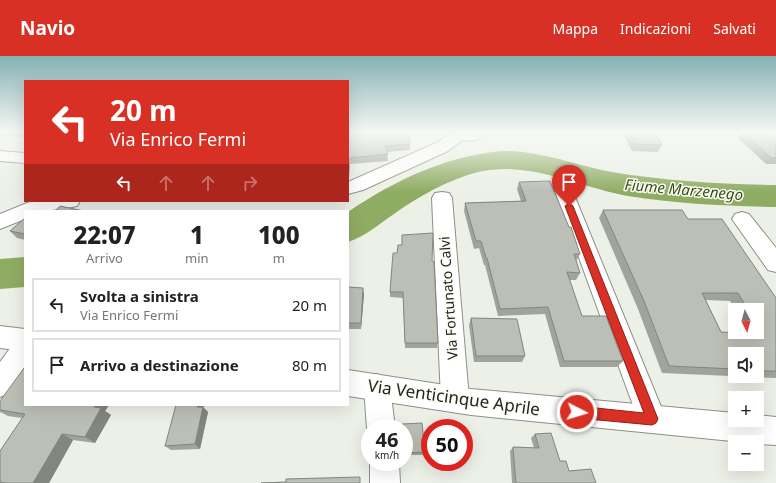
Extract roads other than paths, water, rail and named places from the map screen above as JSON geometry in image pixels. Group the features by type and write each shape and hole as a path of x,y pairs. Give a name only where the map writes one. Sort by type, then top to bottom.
{"street":[{"path":"349,188 431,152"},
{"path":"0,156 24,158"},
{"path":"564,192 652,419"},
{"name":"Via Fortunato Calvi","path":"442,198 455,399"},
{"path":"0,222 32,204 40,205 62,202"},
{"path":"742,219 776,264"},
{"path":"0,336 24,340"},
{"path":"0,384 24,349"},
{"name":"Via Venticinque Aprile","path":"349,383 455,399 776,431"},
{"path":"377,387 379,419"},
{"path":"385,471 386,483"}],"waterway":[{"name":"Fiume Marzenego","path":"349,228 401,194 439,175 459,168 501,160 529,161 610,182 672,191 776,196"},
{"name":"Fiume Marzenego","path":"0,274 24,272"}]}
